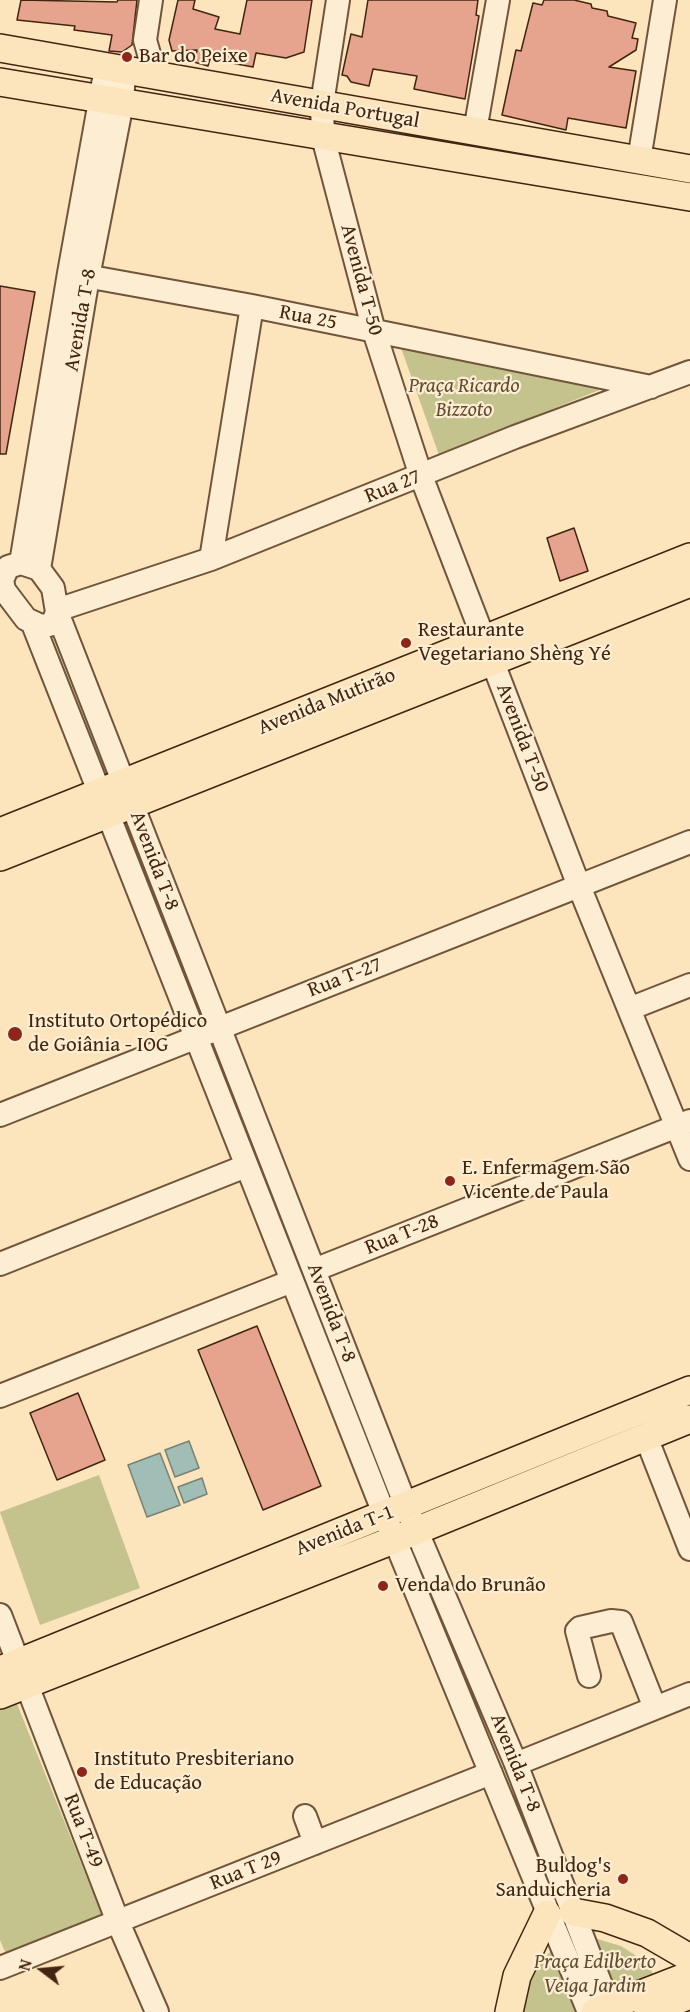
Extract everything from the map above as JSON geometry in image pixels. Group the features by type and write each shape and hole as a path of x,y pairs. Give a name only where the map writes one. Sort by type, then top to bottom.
{"main road":[{"name":"Avenida Portugal","path":"0,48 115,70 690,169"},
{"name":"Avenida Portugal","path":"0,82 690,197"},
{"name":"Avenida Mutirão","path":"102,804 488,650 690,557"},
{"name":"Avenida Mutirão","path":"488,650 690,583"},
{"path":"0,832 102,804"},
{"path":"0,857 102,804"},
{"name":"Avenida T-1","path":"401,1523 690,1390"},
{"name":"Avenida T-1","path":"0,1695 15,1672 401,1523 646,1437 690,1419"},
{"path":"509,2012 517,1976 560,1913 605,1918 647,1933 690,1958"},
{"path":"601,2011 690,1975"},
{"path":"648,2012 690,1995"}],"street":[{"path":"151,0 145,40 151,61 161,78"},
{"name":"Avenida T-50","path":"338,0 322,104 323,137 374,331 421,476 579,886 629,1009 683,1123 690,1159"},
{"path":"475,131 498,0"},
{"path":"639,160 665,0"},
{"name":"Avenida T-8","path":"115,70 78,275 12,574 56,603 314,1270 401,1523 491,1773 560,1913 601,2011"},
{"name":"Rua 25","path":"78,275 252,306 652,387"},
{"path":"211,559 252,306"},
{"name":"Rua 27","path":"56,603 95,598 211,559 515,437 690,372"},
{"path":"217,524 233,550"},
{"path":"12,574 21,614 33,624 49,625 56,603"},
{"name":"Avenida T-8","path":"33,624 102,804 292,1281 401,1523 516,1764 560,1913"},
{"name":"Rua T-27","path":"0,1115 690,842"},
{"path":"629,1009 690,985"},
{"name":"Rua T-28","path":"314,1270 683,1123"},
{"path":"0,1264 246,1166"},
{"path":"0,1396 292,1281"},
{"path":"646,1437 690,1549"},
{"name":"Rua T-49","path":"0,1615 15,1672 157,2012"},
{"path":"589,1676 577,1631 580,1628 611,1621 621,1622 655,1708"},
{"path":"516,1764 690,1694"},
{"name":"Rua T 29","path":"0,1967 491,1773"},
{"path":"305,1815 315,1843"}],"green space":[{"name":"Praça Ricardo Bizzoto","path":"400,345 619,382 439,455"},
{"path":"99,1475 140,1588 40,1625 0,1512"},
{"path":"15,1699 102,1915 6,1954 0,1940 0,1706"},
{"name":"Praça Edilberto Veiga Jardim","path":"597,1939 621,1946 646,1962 663,1990 668,2012 523,2012 522,2003 533,1970 551,1951 572,1941"}],"water":[{"path":"189,1441 199,1468 175,1477 165,1450"},
{"path":"160,1453 180,1505 147,1517 128,1465"},
{"path":"202,1478 207,1494 184,1503 178,1487"}],"building":[{"path":"21,0 117,2 118,0 137,0 132,45 122,52 109,51 112,35 74,30 75,26 17,20"},
{"path":"178,0 195,0 193,9 219,17 215,29 240,34 247,0 312,0 304,52 286,58 256,53 253,67 210,59 208,66 194,62 197,50 172,51 169,40"},
{"path":"368,0 478,0 476,15 479,16 465,99 414,89 417,76 373,69 369,86 351,82 347,76 342,75 351,34 362,37"},
{"path":"544,0 574,0 591,4 592,8 607,11 608,16 636,23 632,38 638,39 636,50 609,67 636,71 626,128 568,118 566,130 502,115 516,50 521,51 533,3 542,5"},
{"path":"0,286 35,292 6,454 0,454"},
{"path":"574,528 588,571 560,581 547,538"},
{"path":"257,1326 321,1486 263,1510 198,1350"},
{"path":"78,1393 105,1460 57,1480 30,1413"}],"place":[{"name":"Bar do Peixe","path":"127,57"},
{"name":"Restaurante Vegetariano Shèng Yé","path":"406,643"},
{"name":"Instituto Ortopédico de Goiânia - IOG","path":"15,1034"},
{"name":"E. Enfermagem São Vicente de Paula","path":"450,1181"},
{"name":"Venda do Brunão","path":"383,1586"},
{"name":"Instituto Presbiteriano de Educação","path":"82,1772"},
{"name":"Buldog's Sanduicheria","path":"623,1879"}]}
